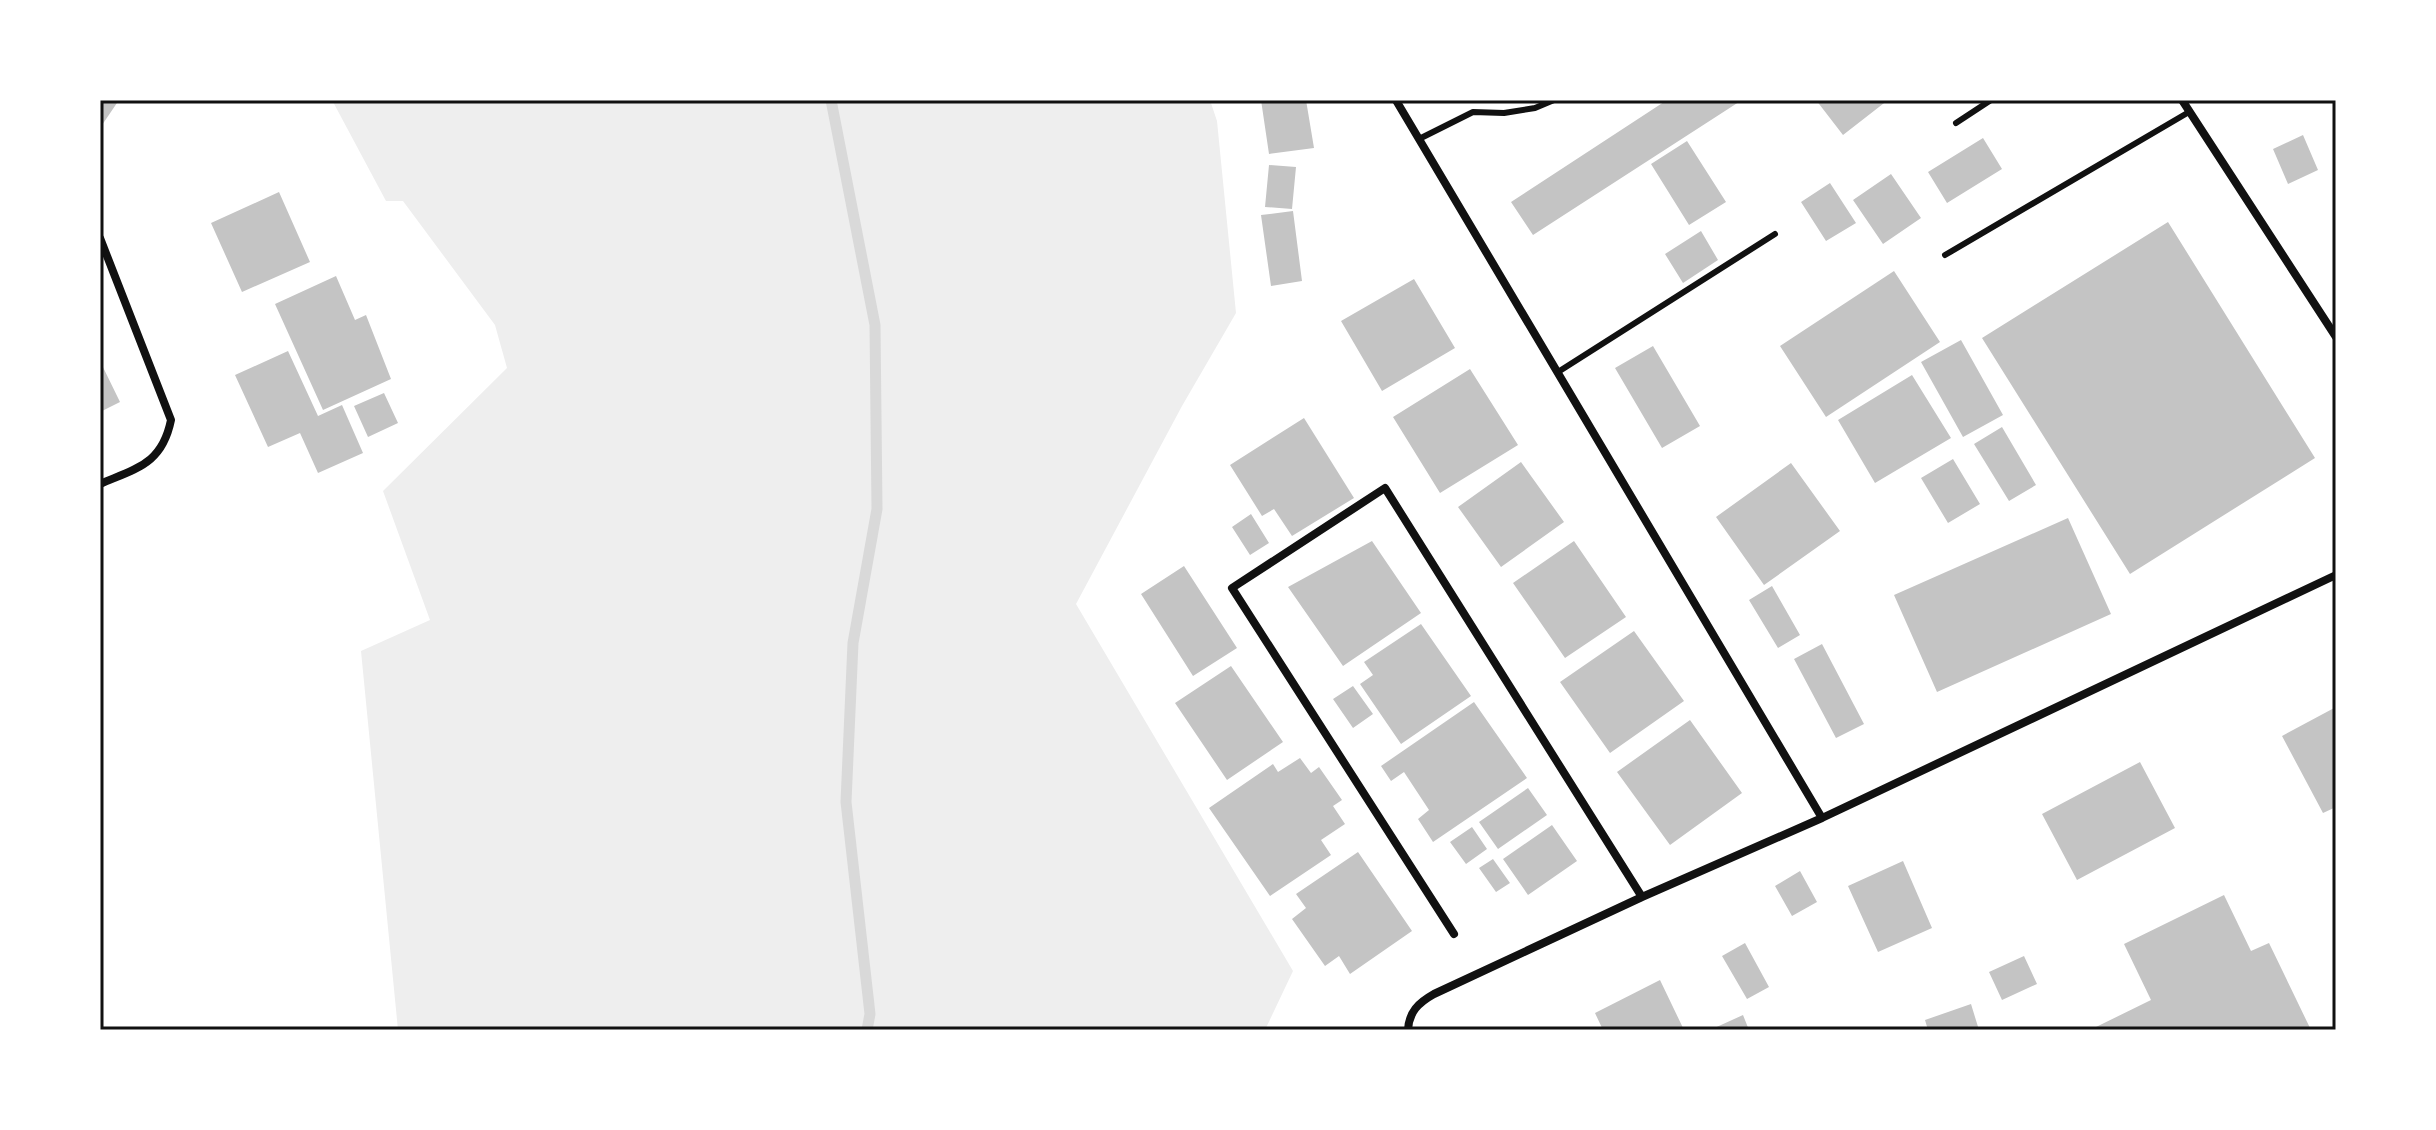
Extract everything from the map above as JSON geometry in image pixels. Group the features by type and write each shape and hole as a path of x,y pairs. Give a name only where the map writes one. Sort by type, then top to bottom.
{"street":[{"path":"2182,100 2336,337"},
{"path":"1397,102 1822,818"},
{"path":"100,238 171,420 168,438 157,456 100,484"},
{"path":"1454,934 1232,588 1385,488 1642,897"},
{"path":"1408,1030 1409,1018 1419,1002 1642,897 1822,818 2336,575"}],"lane":[{"path":"1419,139 1473,112 1504,113 1535,108 1554,100"},
{"path":"1956,123 1991,100"},
{"path":"1945,255 2189,112"},
{"path":"1558,372 1775,234"}],"shaded area":[{"path":"332,100 1210,100 1217,121 1236,313 1182,406 1076,604 1293,971 1265,1030 398,1030 361,651 430,620 383,491 507,368 495,325 403,201 386,201"}],"building":[{"path":"100,100 119,100 100,128"},
{"path":"1261,100 1306,100 1314,148 1269,154"},
{"path":"1667,100 1742,100 1533,235 1511,202"},
{"path":"1816,100 1888,100 1843,135"},
{"path":"2303,135 2318,170 2288,184 2273,149"},
{"path":"1983,138 2002,169 1947,203 1928,172"},
{"path":"1687,141 1726,202 1689,225 1651,164"},
{"path":"1269,165 1296,167 1292,209 1265,207"},
{"path":"1891,174 1921,218 1883,244 1853,200"},
{"path":"1830,183 1856,223 1826,241 1801,202"},
{"path":"279,192 310,262 242,292 211,223"},
{"path":"1293,211 1302,281 1271,286 1261,215"},
{"path":"2168,222 2315,458 2130,574 1982,338"},
{"path":"1701,231 1718,260 1683,283 1665,254"},
{"path":"1894,271 1940,342 1826,417 1780,346"},
{"path":"336,276 355,320 366,315 391,379 323,410 275,304"},
{"path":"1414,279 1455,348 1382,391 1341,321"},
{"path":"1961,340 2003,415 1963,437 1921,362"},
{"path":"1653,346 1700,426 1662,448 1615,368"},
{"path":"288,351 318,416 342,405 363,453 318,473 300,433 268,447 235,375"},
{"path":"100,361 120,402 100,412"},
{"path":"1470,369 1518,445 1440,493 1393,417"},
{"path":"1912,375 1951,438 1875,483 1838,420"},
{"path":"384,393 398,423 368,437 354,406"},
{"path":"1304,418 1354,498 1292,536 1274,509 1262,516 1230,465"},
{"path":"2002,427 2036,485 2009,501 1974,444"},
{"path":"1953,459 1980,504 1948,523 1921,478"},
{"path":"1521,462 1564,522 1501,567 1458,507"},
{"path":"1791,463 1840,531 1764,585 1716,517"},
{"path":"1251,514 1269,543 1250,555 1232,527"},
{"path":"2068,518 2111,614 1937,692 1894,595"},
{"path":"1372,541 1421,613 1343,666 1288,587"},
{"path":"1574,541 1626,617 1565,658 1513,583"},
{"path":"1184,566 1237,648 1193,676 1141,594"},
{"path":"1772,586 1800,635 1778,648 1749,600"},
{"path":"1421,624 1471,696 1401,744 1360,684 1373,675 1364,662"},
{"path":"1634,631 1684,701 1610,753 1560,682"},
{"path":"1822,644 1864,724 1836,738 1794,659"},
{"path":"1231,666 1283,742 1227,780 1175,703"},
{"path":"1353,686 1373,714 1353,728 1333,699"},
{"path":"1474,702 1527,778 1433,842 1418,819 1429,810 1404,772 1391,781 1381,766"},
{"path":"2336,707 2336,807 2323,813 2282,736"},
{"path":"1690,720 1742,793 1670,845 1617,772"},
{"path":"1300,758 1311,773 1319,767 1342,800 1333,806 1345,824 1321,840 1331,855 1270,896 1209,808 1273,764 1278,772"},
{"path":"2140,762 2175,828 2077,880 2042,814"},
{"path":"1528,788 1547,815 1498,849 1479,822"},
{"path":"1552,825 1577,861 1528,895 1503,859"},
{"path":"1472,827 1487,849 1466,864 1450,842"},
{"path":"1358,852 1412,931 1350,974 1339,956 1325,966 1292,919 1306,908 1296,894"},
{"path":"1493,859 1510,883 1496,892 1479,868"},
{"path":"1903,861 1932,928 1878,952 1848,886"},
{"path":"1800,871 1817,902 1792,916 1775,886"},
{"path":"2224,895 2251,951 2269,943 2311,1030 2098,1030 2096,1027 2151,1000 2124,944"},
{"path":"1745,943 1769,987 1747,999 1722,956"},
{"path":"2024,956 2037,984 2002,1000 1989,972"},
{"path":"1660,980 1684,1030 1603,1030 1595,1013"},
{"path":"1971,1004 1979,1030 1928,1030 1925,1020"},
{"path":"1743,1015 1749,1030 1710,1030"}],"waterway":[{"path":"831,100 875,325 877,509 853,643 846,802 870,1014 867,1030"}]}
